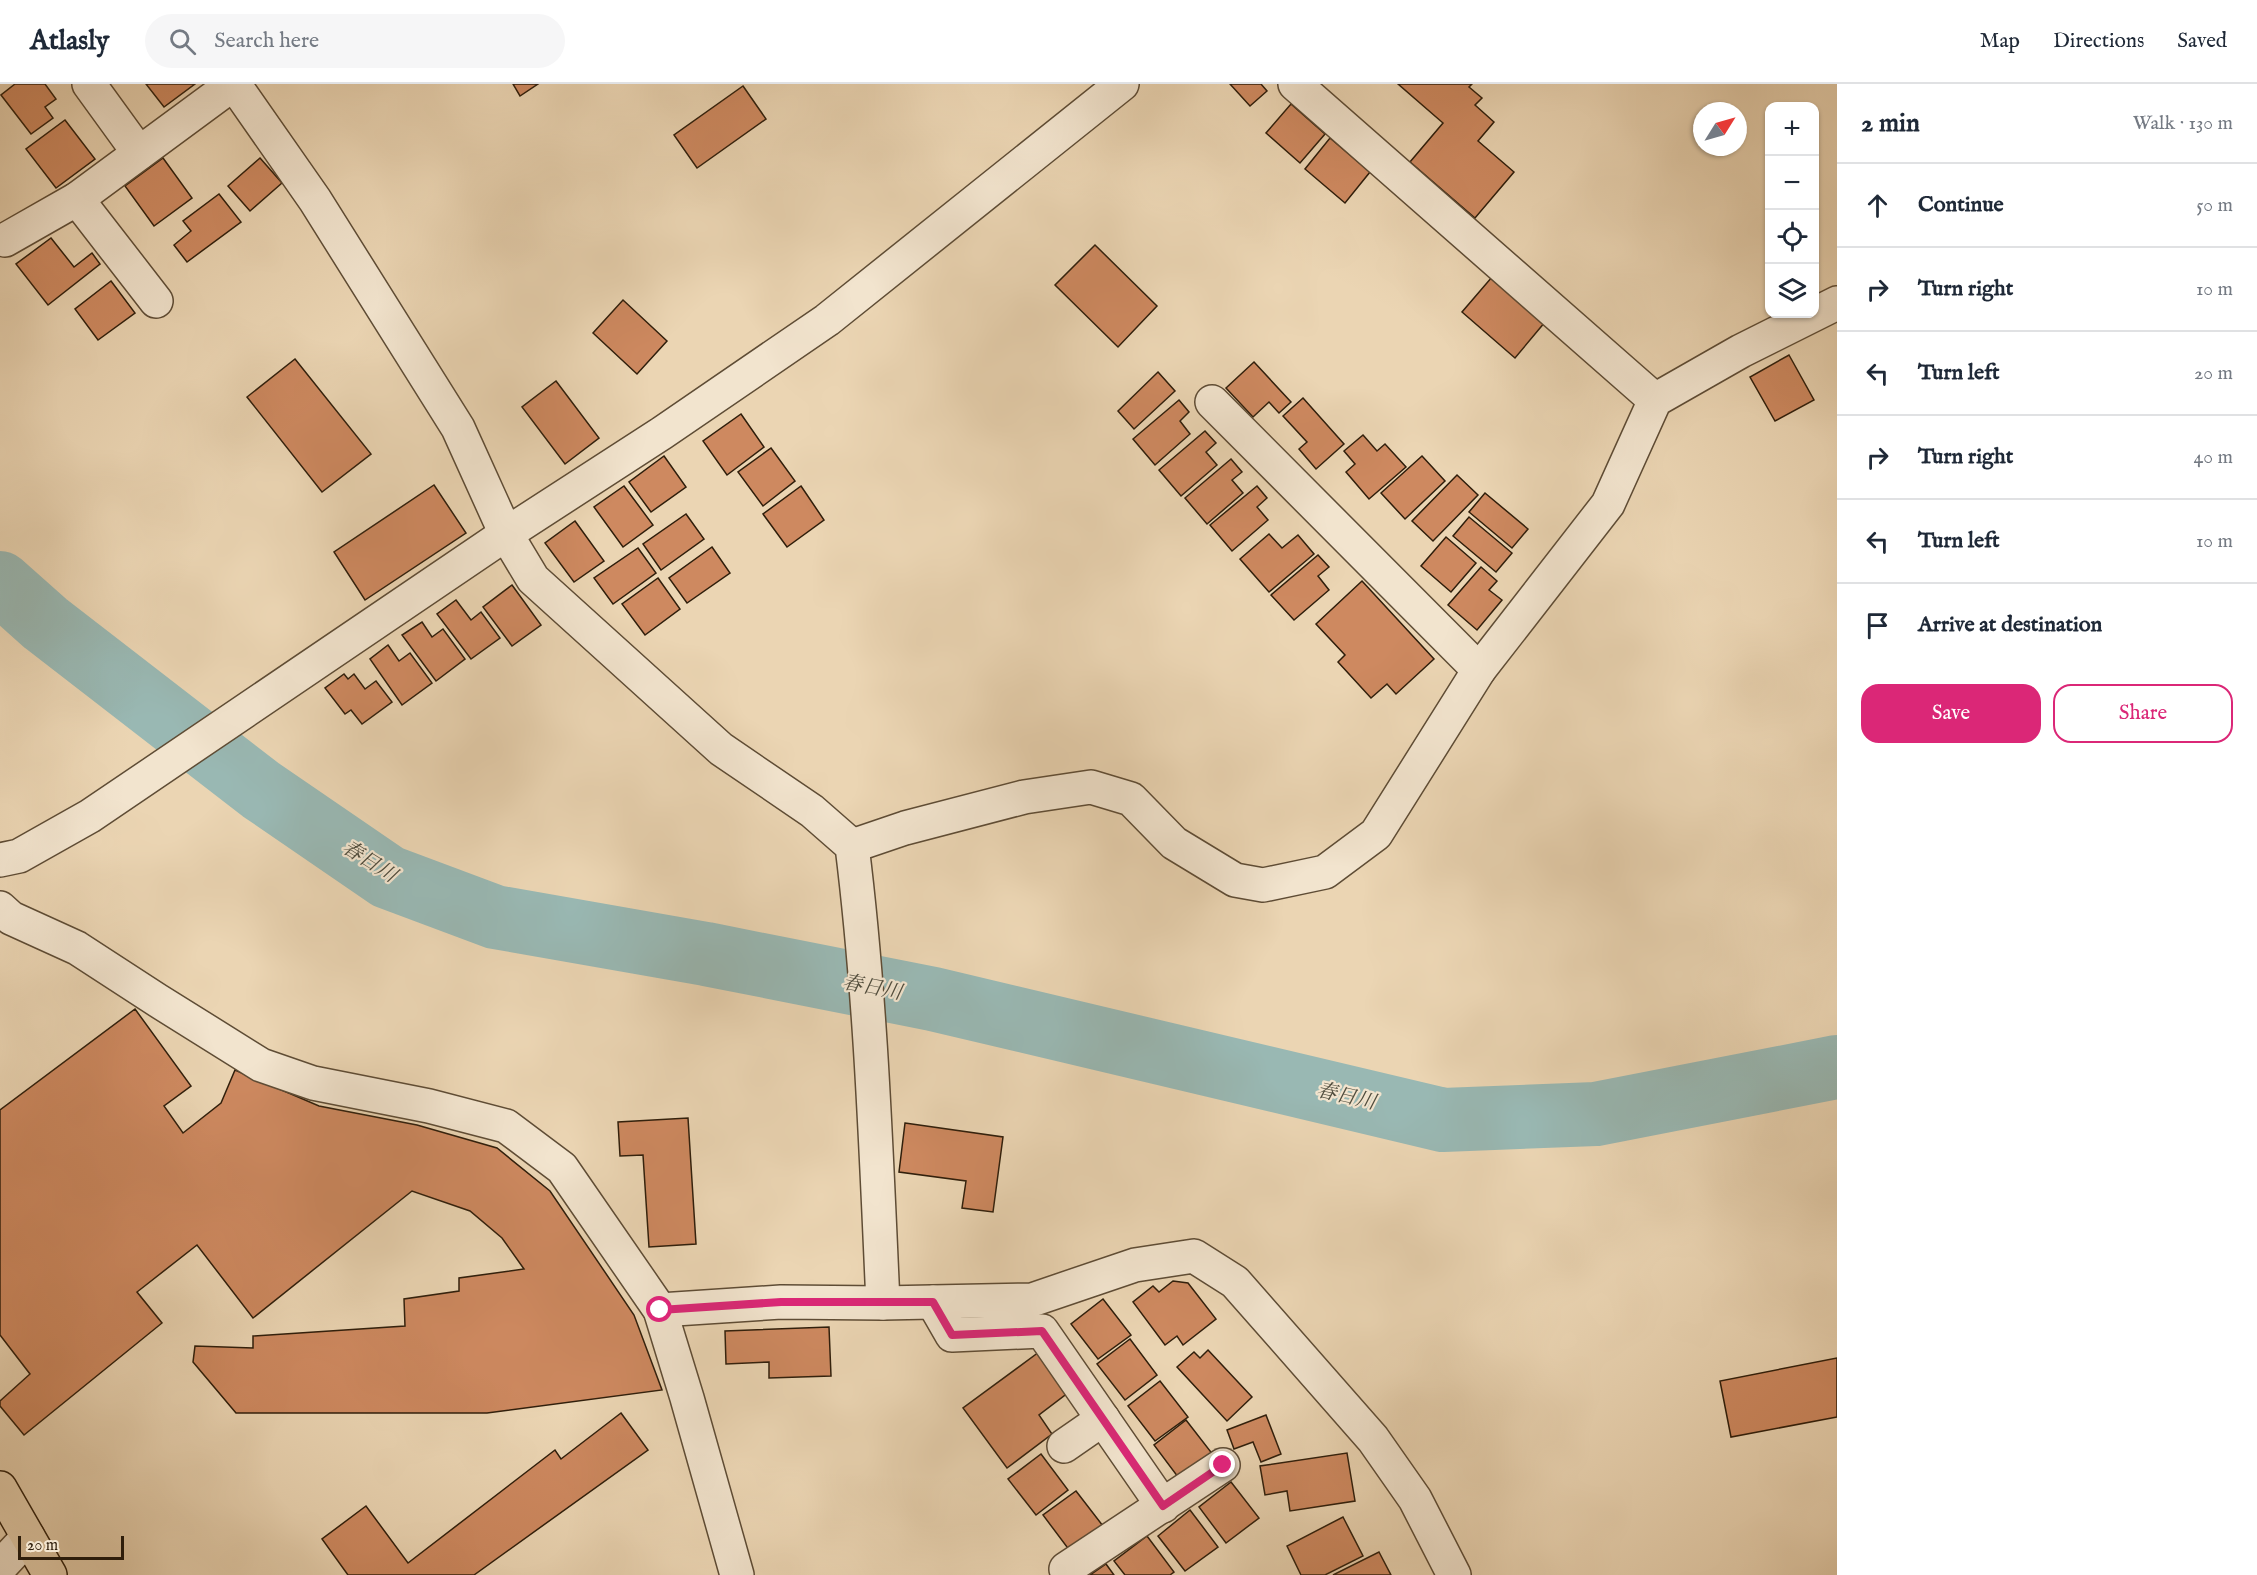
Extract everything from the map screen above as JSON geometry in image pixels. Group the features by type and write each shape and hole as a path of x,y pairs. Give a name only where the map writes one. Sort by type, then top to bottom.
{"main road":[{"path":"0,1488 50,1575"}],"street":[{"path":"89,84 140,153"},
{"path":"5,240 77,199 234,84 315,200 458,428 506,534 533,579 721,749 812,811 852,846 860,907 872,1067 883,1303"},
{"path":"0,860 19,856 90,816 827,320 1122,84"},
{"path":"1295,84 1655,400"},
{"path":"77,199 156,301"},
{"path":"852,846 905,828 1024,797 1091,787 1131,799 1174,843 1235,880 1263,885 1325,872 1376,834 1479,670 1608,504 1655,400 1741,351 1837,303"},
{"path":"1212,402 1479,670"},
{"path":"0,908 11,918 77,948 261,1065 313,1083 429,1106 506,1125 562,1168 660,1310 737,1575"},
{"path":"660,1310 781,1302 883,1303 1032,1300 1135,1265 1194,1257 1234,1282 1373,1439 1415,1499 1454,1575"},
{"path":"933,1302 952,1335 1042,1331 1163,1506"},
{"path":"1064,1446 1103,1419"},
{"path":"1066,1569 1223,1465"},
{"path":"0,1567 28,1537"}],"building":[{"path":"15,84 45,84 56,99 45,107 53,118 31,134 1,95"},
{"path":"146,84 195,84 164,107"},
{"path":"513,84 538,84 520,96"},
{"path":"1230,84 1261,84 1267,91 1250,106"},
{"path":"1398,84 1472,84 1469,87 1482,98 1475,105 1494,122 1478,141 1514,172 1475,218 1410,162 1443,123"},
{"path":"743,86 766,119 697,168 674,135"},
{"path":"1291,104 1325,134 1300,163 1266,133"},
{"path":"65,120 95,159 56,188 26,149"},
{"path":"1330,138 1370,172 1345,203 1305,169"},
{"path":"163,158 192,198 154,226 125,186"},
{"path":"260,158 282,183 250,211 228,186"},
{"path":"219,194 241,222 187,262 174,245 191,231 183,221"},
{"path":"51,238 74,267 92,253 100,264 48,305 16,264"},
{"path":"1095,245 1157,306 1118,347 1055,285"},
{"path":"1492,277 1545,322 1515,358 1462,312"},
{"path":"111,281 135,313 98,340 75,309"},
{"path":"623,300 667,341 637,374 593,333"},
{"path":"1789,355 1814,400 1775,421 1750,377"},
{"path":"295,359 371,454 322,492 247,397"},
{"path":"1254,362 1291,402 1279,413 1269,402 1253,417 1226,388"},
{"path":"1158,372 1175,391 1134,429 1118,411"},
{"path":"556,381 599,438 565,464 522,407"},
{"path":"1303,398 1344,444 1316,469 1299,449 1307,442 1283,416"},
{"path":"1179,400 1189,412 1180,421 1190,434 1155,465 1133,439"},
{"path":"741,414 764,447 727,475 703,441"},
{"path":"1205,431 1216,443 1206,452 1217,465 1181,496 1159,470"},
{"path":"1363,435 1377,451 1385,444 1406,467 1369,499 1346,472 1355,464 1344,451"},
{"path":"771,448 795,481 763,506 738,472"},
{"path":"664,456 686,487 651,512 629,482"},
{"path":"1422,456 1445,481 1405,519 1381,493"},
{"path":"1231,459 1242,472 1232,480 1243,493 1207,524 1185,498"},
{"path":"1457,475 1478,495 1433,541 1412,521"},
{"path":"434,485 466,533 365,600 334,552"},
{"path":"624,486 653,525 623,547 594,507"},
{"path":"801,486 824,520 787,547 763,514"},
{"path":"1257,486 1267,498 1257,507 1268,520 1232,551 1210,525"},
{"path":"1485,493 1528,529 1512,548 1469,512"},
{"path":"686,514 704,539 661,570 643,544"},
{"path":"1469,517 1512,553 1496,572 1453,536"},
{"path":"575,521 604,561 574,582 545,543"},
{"path":"1269,534 1282,548 1298,535 1314,554 1269,592 1240,559"},
{"path":"1446,537 1476,563 1451,592 1421,566"},
{"path":"712,547 730,573 687,603 669,578"},
{"path":"638,548 656,573 613,604 594,578"},
{"path":"1318,555 1329,567 1318,576 1329,590 1294,620 1271,595"},
{"path":"1481,567 1497,581 1489,590 1502,600 1477,630 1448,605"},
{"path":"658,578 680,609 645,635 622,604"},
{"path":"1362,581 1434,659 1396,694 1387,684 1371,698 1338,662 1345,655 1316,624"},
{"path":"512,585 541,625 512,646 483,607"},
{"path":"456,600 471,620 481,612 500,638 471,659 437,614"},
{"path":"422,622 432,637 443,629 465,659 436,681 402,635"},
{"path":"388,645 399,661 410,653 432,683 402,705 370,659"},
{"path":"344,674 348,679 354,674 365,689 376,681 392,702 362,724 351,710 345,714 325,688"},
{"path":"135,1009 191,1086 164,1106 183,1133 221,1103 235,1070 319,1106 417,1125 497,1148 550,1191 634,1315 662,1390 487,1413 236,1413 193,1362 195,1346 253,1348 253,1336 405,1326 404,1299 459,1291 459,1278 524,1269 502,1238 470,1211 412,1191 253,1318 197,1245 137,1292 162,1323 24,1435 0,1406 0,1401 30,1374 0,1335 0,1110"},
{"path":"688,1118 696,1244 649,1247 643,1155 620,1156 618,1122"},
{"path":"905,1123 1003,1137 993,1212 962,1208 966,1181 899,1172"},
{"path":"1173,1281 1188,1283 1216,1319 1183,1345 1177,1336 1165,1345 1133,1302 1153,1286 1159,1292"},
{"path":"1103,1299 1131,1335 1098,1359 1071,1324"},
{"path":"829,1327 831,1376 769,1378 769,1362 726,1364 725,1331"},
{"path":"1130,1339 1157,1375 1125,1400 1097,1364"},
{"path":"1208,1350 1252,1397 1227,1421 1177,1367 1194,1352 1200,1358"},
{"path":"1039,1352 1069,1392 1039,1415 1052,1434 1007,1468 963,1408"},
{"path":"1837,1358 1837,1417 1731,1437 1720,1381"},
{"path":"1160,1381 1188,1417 1155,1441 1128,1406"},
{"path":"621,1413 648,1450 474,1575 348,1575 322,1539 366,1506 408,1563 555,1450 561,1459"},
{"path":"1266,1415 1281,1454 1261,1462 1253,1442 1234,1449 1227,1430"},
{"path":"1186,1420 1214,1456 1181,1481 1154,1445"},
{"path":"1347,1453 1355,1501 1290,1511 1287,1491 1265,1495 1260,1466"},
{"path":"1041,1454 1068,1490 1036,1515 1008,1479"},
{"path":"1231,1482 1259,1518 1226,1543 1199,1507"},
{"path":"1076,1491 1103,1526 1070,1551 1043,1515"},
{"path":"1190,1510 1218,1547 1185,1571 1158,1536"},
{"path":"1343,1517 1363,1556 1325,1575 1301,1575 1287,1546"},
{"path":"1147,1536 1174,1572 1170,1575 1125,1575 1114,1561"},
{"path":"1379,1552 1391,1575 1333,1575"},
{"path":"1106,1564 1114,1575 1090,1575"}],"waterway":[{"name":"春日川","path":"0,583 45,623 261,790 388,877 495,917 706,954 933,999 1443,1120 1596,1114 1837,1067"}],"route":[{"path":"660,1310 781,1302 933,1302 952,1335 1042,1331 1163,1506 1223,1465"}]}
